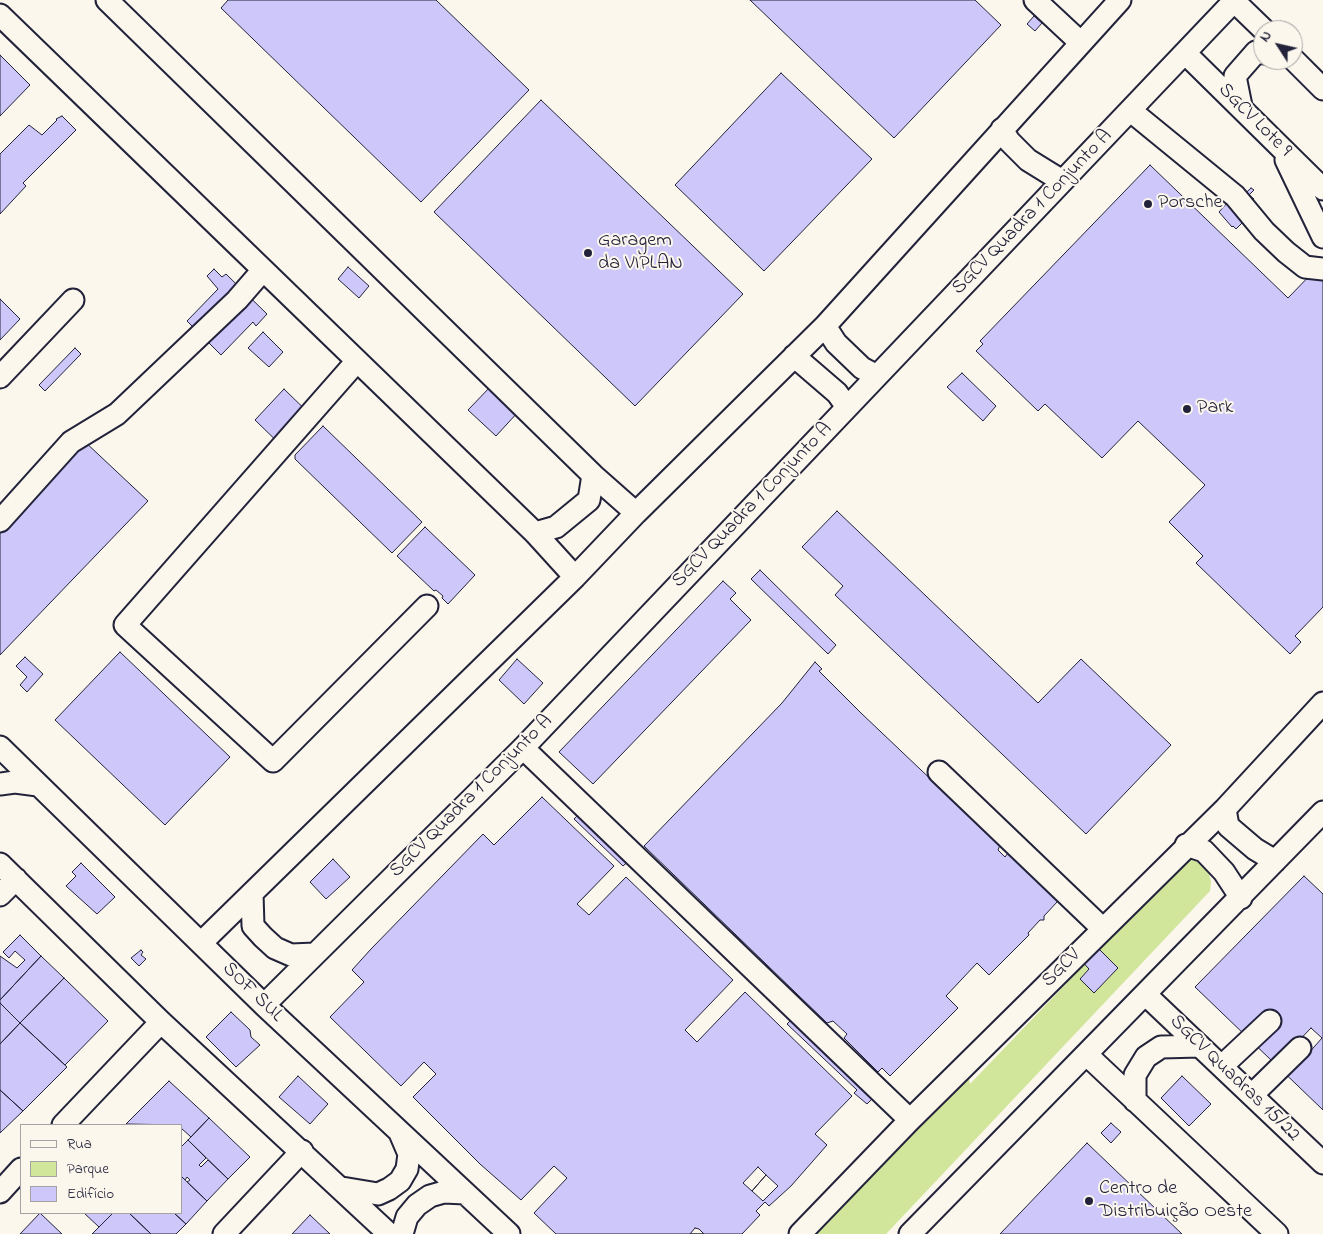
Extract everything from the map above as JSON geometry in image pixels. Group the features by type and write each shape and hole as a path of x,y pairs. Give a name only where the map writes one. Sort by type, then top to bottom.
{"street":[{"path":"107,0 593,474 636,512"},
{"path":"1035,0 1081,43"},
{"path":"201,943 575,577 636,512 825,326 1120,0"},
{"path":"1235,0 1254,20"},
{"name":"SGCV Quadra 1 Conjunto A","path":"264,1005 523,748 1235,0"},
{"path":"0,15 535,533 575,577"},
{"name":"SGCV Lote 9","path":"1185,54 1323,189"},
{"path":"1240,106 1236,76 1253,56"},
{"path":"1303,70 1323,89"},
{"path":"1131,111 1235,196 1264,232 1286,252 1305,267 1323,269"},
{"path":"1002,129 1010,141 1028,160 1062,181"},
{"path":"1281,148 1323,237"},
{"path":"0,521 71,442 117,414 238,300 263,270"},
{"path":"0,377 73,300"},
{"path":"825,326 836,343 862,368 877,376"},
{"path":"794,356 837,393 847,407"},
{"path":"357,361 125,625 273,761 427,606"},
{"path":"535,533 556,527 589,500 593,474"},
{"name":"SGCV","path":"800,1234 910,1120 1186,845 1225,809 1323,703"},
{"name":"SOF SUL","path":"0,747 264,1005 508,1234"},
{"path":"523,748 910,1120"},
{"path":"939,772 1103,929"},
{"path":"0,784 15,782 38,785"},
{"path":"1225,809 1228,826 1255,848 1275,861"},
{"path":"910,1234 1241,898 1323,812"},
{"path":"1186,845 1204,851 1224,872 1241,898"},
{"path":"0,864 161,1022 342,1188 389,1234"},
{"path":"0,896 16,879"},
{"path":"252,893 253,926 263,937 276,948 291,955 315,954"},
{"name":"SGCV Quadras 15/22","path":"1145,994 1323,1164"},
{"path":"1222,1066 1270,1021"},
{"path":"64,1124 161,1022"},
{"path":"1134,1101 1135,1075 1146,1057 1161,1048 1200,1046"},
{"path":"1252,1095 1300,1048"},
{"path":"1087,1055 1277,1234"},
{"path":"342,1188 378,1194 390,1189 400,1181 407,1169 409,1154 400,1132"},
{"path":"224,1234 302,1151"},
{"path":"0,1192 20,1170"},
{"path":"402,1234 407,1217 417,1204 430,1196 444,1192 465,1193"}],"green space":[{"path":"1193,857 1208,871 1211,881 1210,891 886,1234 811,1234 966,1067 970,1084 1176,869 1182,860"}],"building":[{"path":"228,0 436,0 529,90 421,202 221,8"},
{"path":"750,0 975,0 1001,25 894,138"},
{"path":"1034,16 1042,23 1035,31 1027,24"},
{"path":"0,55 30,85 0,116"},
{"path":"781,73 872,159 764,271 675,185"},
{"name":"Garagem da VIPLAN","path":"541,100 743,294 635,406 434,212"},
{"path":"62,116 76,130 23,183 26,186 0,214 0,154 29,125 42,135 56,119"},
{"name":"Park","path":"1150,165 1288,298 1317,268 1323,274 1323,607 1295,636 1301,642 1290,654 1196,563 1203,556 1169,522 1205,485 1138,421 1102,458 1045,404 1038,411 976,351 983,344 980,341"},
{"path":"1251,188 1254,190 1249,195 1254,199 1239,213 1246,219 1236,229 1219,212 1228,202 1235,203"},
{"path":"348,267 369,286 359,298 338,279"},
{"path":"214,269 222,277 226,274 267,314 256,326 253,322 221,355 187,321 218,289 207,276"},
{"path":"0,299 20,319 0,340"},
{"path":"263,332 283,352 269,367 248,348"},
{"path":"75,348 81,354 45,391 39,385"},
{"path":"962,373 996,406 983,421 947,387"},
{"path":"492,385 519,411 496,436 468,410"},
{"path":"284,389 318,422 289,453 255,420"},
{"path":"323,426 422,522 392,553 295,459 295,455"},
{"path":"83,440 148,501 0,655 0,526"},
{"path":"837,511 1038,703 1081,659 1171,745 1086,834 835,595 843,586 802,547"},
{"path":"425,527 475,575 448,604 442,598 443,596 436,590 434,591 397,556"},
{"path":"760,570 836,645 828,654 751,579"},
{"path":"723,581 736,593 730,599 751,620 593,784 559,752"},
{"path":"120,652 230,757 165,825 55,720"},
{"path":"25,657 43,674 27,692 20,685 27,677 16,666"},
{"path":"517,659 543,683 524,704 499,680"},
{"path":"815,662 822,669 819,671 861,713 1000,845 998,850 1005,857 1008,853 1017,860 1058,901 1044,916 1044,920 1040,920 1028,933 1029,935 989,975 977,963 946,996 958,1008 890,1076 882,1068 878,1072 844,1038 847,1034 833,1021 827,1023 644,846 782,703"},
{"path":"542,797 614,866 577,904 589,915 626,877 733,980 685,1030 697,1042 745,992 852,1096 815,1134 827,1145 791,1186 769,1206 765,1202 756,1211 760,1215 742,1234 556,1234 534,1213 567,1178 554,1166 521,1200 480,1164 413,1097 436,1074 424,1062 401,1086 330,1017 364,982 352,970 371,949 483,834 494,845"},
{"path":"581,812 631,859 623,866 574,819"},
{"path":"333,859 350,877 326,899 310,882"},
{"path":"81,863 115,897 97,914 66,886 76,876 72,872"},
{"path":"1304,876 1323,894 1323,1110 1195,987","holes":["1311,1028 1322,1038 1299,1064 1287,1053"]},
{"path":"20,935 41,956 0,1000 0,956 17,968 25,960 15,951 9,958 3,952"},
{"path":"1095,945 1118,968 1094,993 1080,979 1089,969 1080,959"},
{"path":"141,950 143,952 141,955 146,959 139,966 131,958"},
{"path":"41,956 64,978 20,1023 0,1003 0,1000"},
{"path":"64,978 108,1021 65,1065 20,1023"},
{"path":"0,1003 20,1023 0,1044"},
{"path":"231,1012 250,1030 251,1037 260,1045 236,1067 206,1037"},
{"path":"794,1017 876,1095 867,1104 854,1093 857,1090 787,1024"},
{"path":"20,1023 67,1067 23,1111 0,1090 0,1044"},
{"path":"298,1076 328,1104 310,1124 279,1097"},
{"path":"1182,1076 1211,1104 1189,1126 1161,1098"},
{"path":"169,1081 209,1118 191,1137 182,1129 182,1124 126,1124"},
{"path":"0,1090 23,1111 0,1133"},
{"path":"209,1118 250,1157 228,1179 188,1140"},
{"path":"1111,1123 1121,1132 1111,1143 1101,1133"},
{"path":"188,1140 206,1158 199,1165 201,1167 208,1160 228,1179 207,1201 187,1182 190,1180 187,1177 185,1180 182,1177 182,1146"},
{"name":"Centro de Distribuição Oeste","path":"1087,1143 1182,1234 1000,1234"},
{"path":"758,1167 766,1175 752,1191 743,1183"},
{"path":"766,1175 778,1186 763,1201 752,1191"},
{"path":"182,1177 207,1201 186,1224 175,1214 182,1214"},
{"path":"41,1214 62,1234 20,1234"},
{"path":"85,1214 112,1214 99,1227"},
{"path":"112,1214 130,1214 151,1234 92,1234"},
{"path":"130,1214 175,1214 186,1224 176,1234 151,1234"},
{"path":"310,1215 330,1234 292,1234"},
{"path":"695,1228 699,1229 704,1234 690,1234"}],"place":[{"name":"Porsche","path":"1148,204"},
{"name":"Garagem da VIPLAN","path":"588,253"},
{"name":"Park","path":"1187,409"},
{"name":"Centro de Distribuição Oeste","path":"1089,1201"}]}
